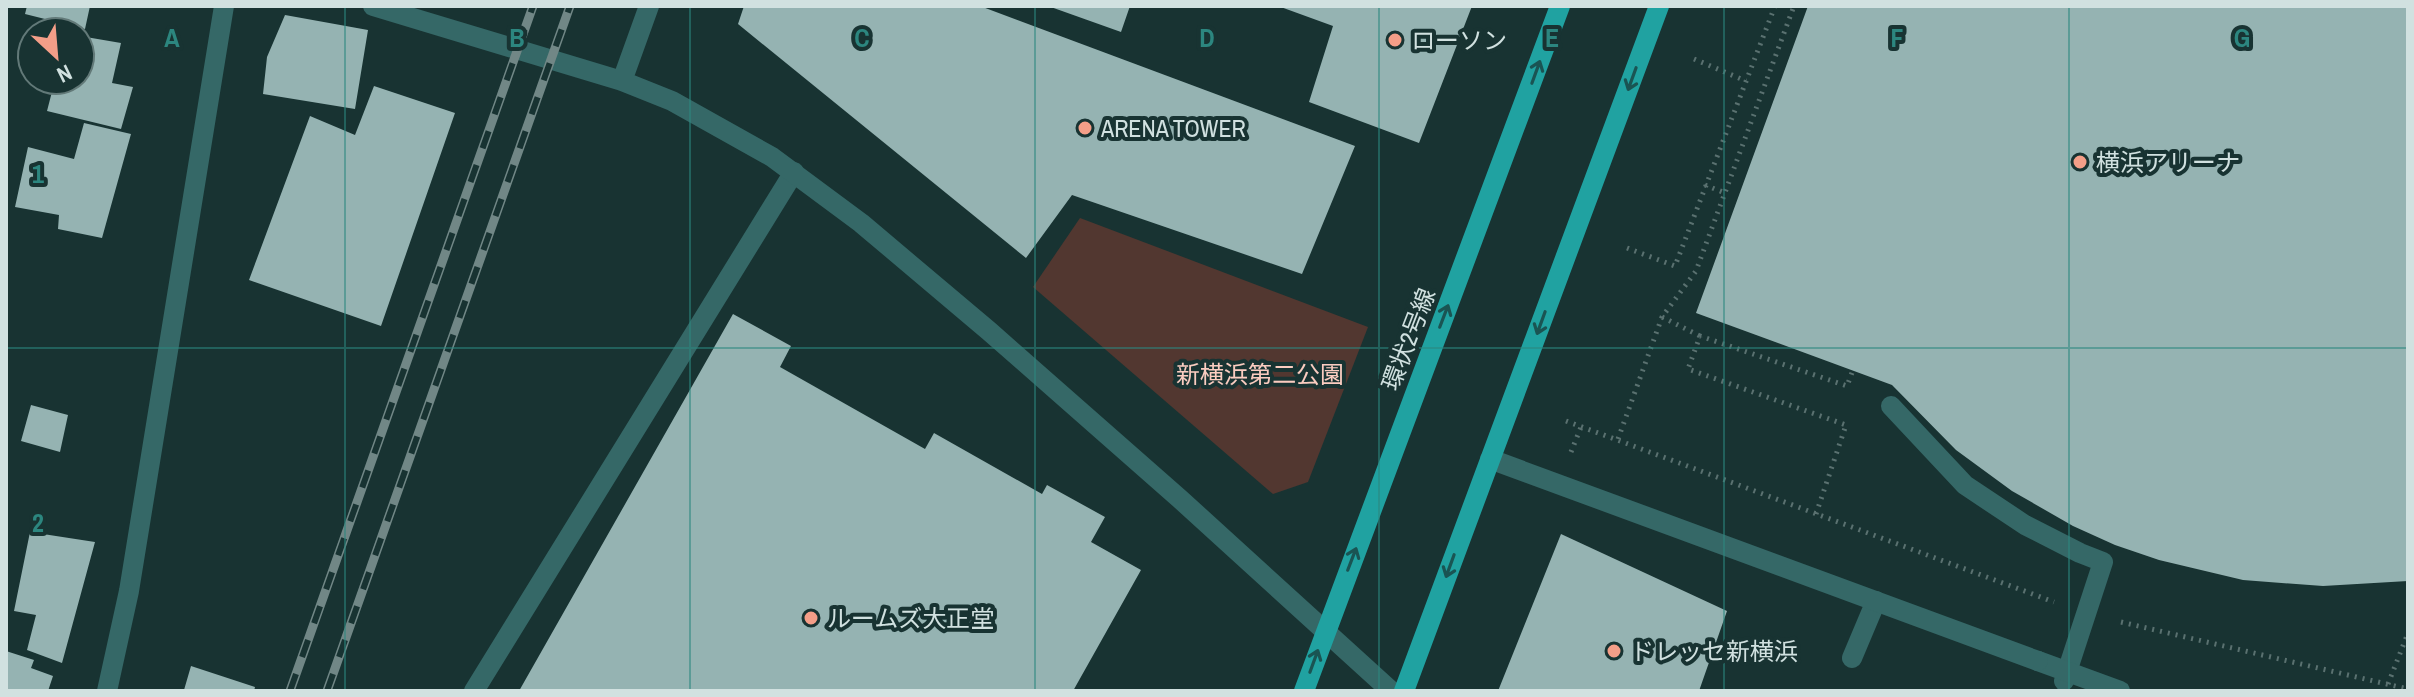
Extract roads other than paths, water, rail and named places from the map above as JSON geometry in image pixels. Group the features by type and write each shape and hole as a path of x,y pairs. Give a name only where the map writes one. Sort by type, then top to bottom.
{"main road":[{"name":"環状2号線","path":"1304,691 1560,6"},
{"path":"1404,691 1659,6"}],"street":[{"path":"107,691 129,591 224,6"},
{"path":"373,6 622,81 672,101 772,157 861,223 989,331 1391,691"},
{"path":"622,81 649,6"},
{"path":"474,691 794,172"},
{"path":"1891,406 1965,485 2025,525 2103,562 2068,681"},
{"path":"1490,459 2038,661 2068,681 2120,691"},
{"path":"1852,658 1876,601"}],"railway":[{"path":"290,691 533,6"},
{"path":"327,691 570,6"}],"place":[{"name":"ローソン","path":"1395,40"},
{"name":"ARENA TOWER","path":"1085,128"},
{"name":"横浜アリーナ","path":"2080,162"},
{"name":"ルームズ大正堂","path":"811,618"},
{"name":"ドレッセ新横浜","path":"1614,651"}],"park label":[{"name":"新横浜第二公園","path":"1260,374"}]}
